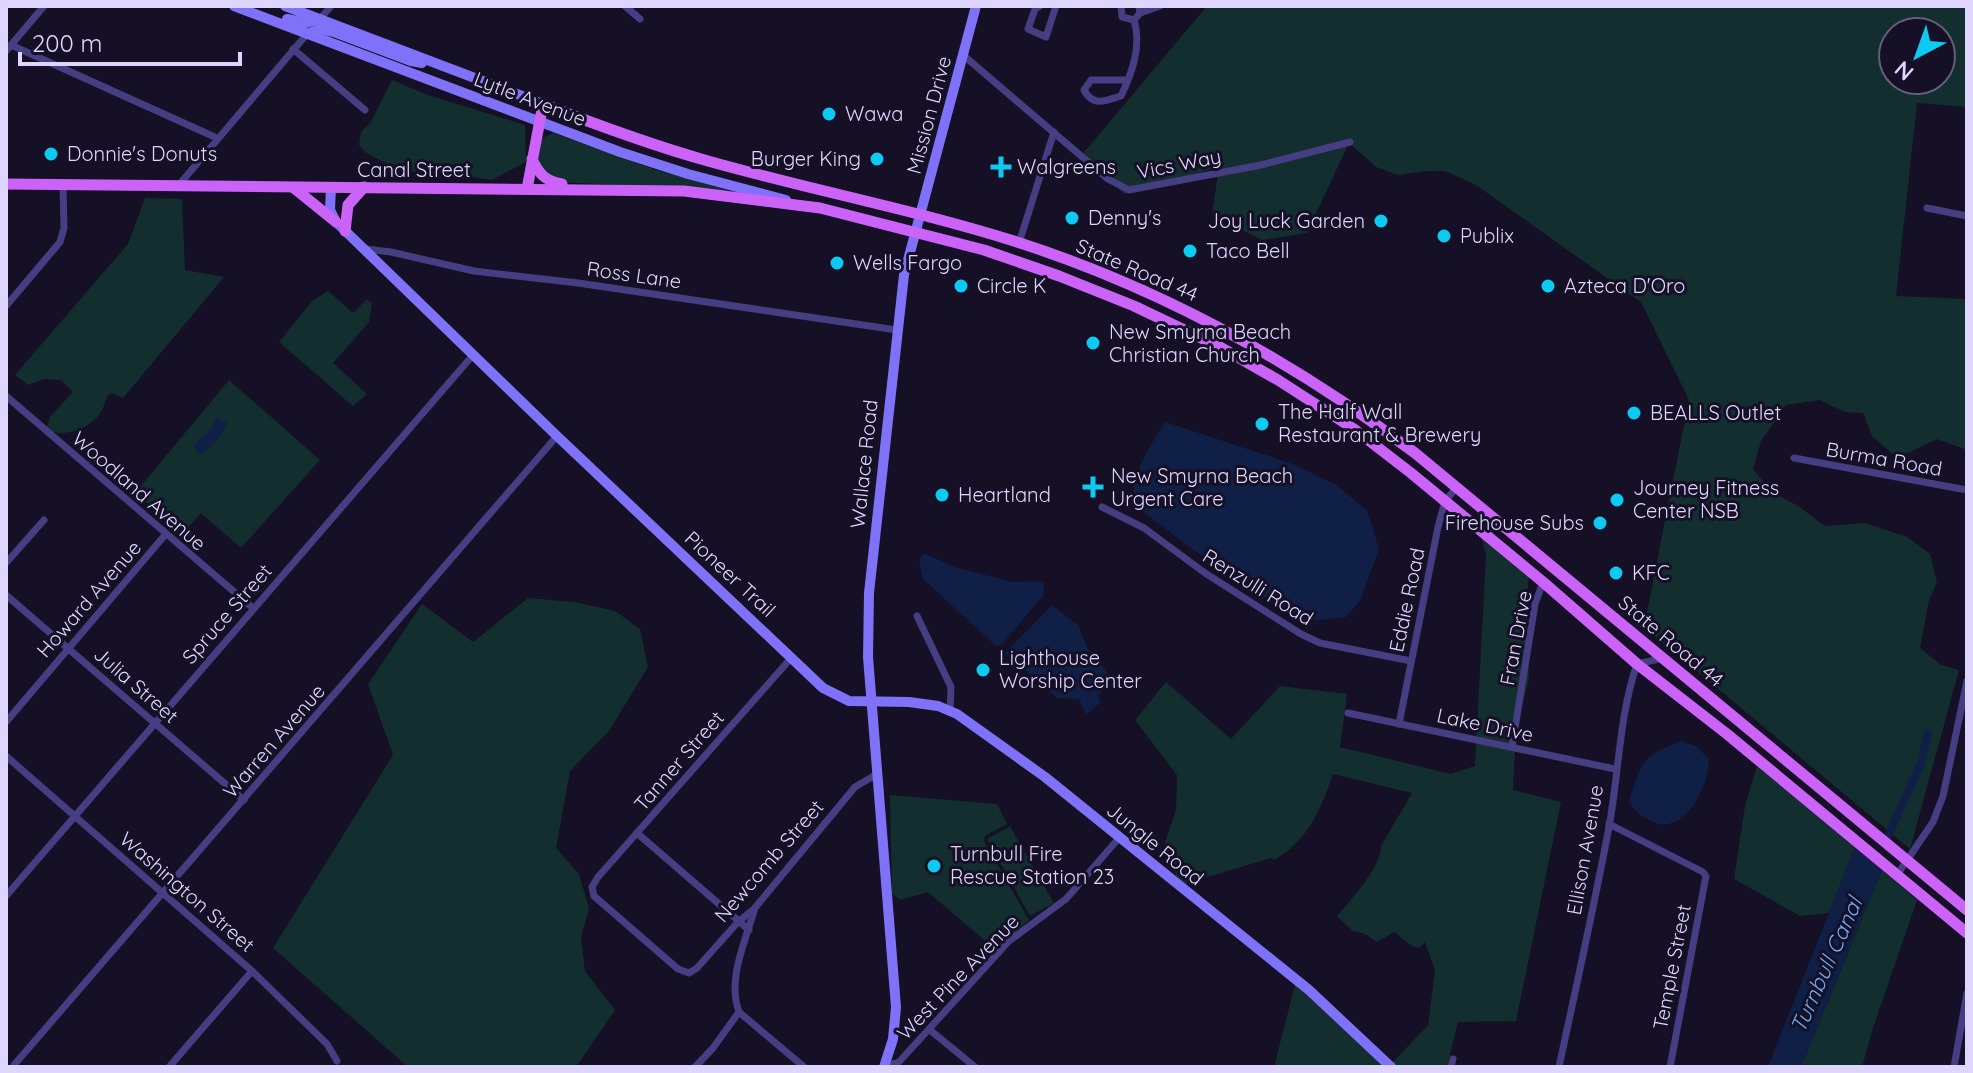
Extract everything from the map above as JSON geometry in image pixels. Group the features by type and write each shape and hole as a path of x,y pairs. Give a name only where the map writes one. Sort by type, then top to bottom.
{"main road":[{"path":"527,189 543,104"},
{"name":"State Road 44","path":"543,104 631,138 1019,243 1135,287 1287,364 1374,422 1457,487 1967,910"},
{"path":"498,188 511,184 532,162"},
{"path":"532,162 549,182 582,189"},
{"name":"Canal Street","path":"6,184 684,191 820,208"},
{"path":"294,188 340,226 348,205 364,187"},
{"name":"State Road 44","path":"820,208 1028,265 1134,306 1214,344 1278,380 1354,429 1445,501 1637,664 1727,734 1967,933"},
{"path":"1028,265 1052,267 1125,295 1135,287"},
{"path":"1134,306 1144,298 1210,330 1235,335"},
{"path":"1727,734 1737,719"}],"street":[{"path":"44,6 8,48 217,138"},
{"name":"Lytle Avenue","path":"234,6 652,163 820,208"},
{"path":"251,6 296,23 320,19 331,6"},
{"name":"Lytle Avenue","path":"285,6 543,104"},
{"path":"625,6 640,19"},
{"name":"Mission Drive","path":"916,232 976,6"},
{"path":"1040,6 1035,9 1028,29 1046,37 1056,6"},
{"path":"1119,7 1123,18 1160,6"},
{"path":"1128,80 1091,80 1084,90 1094,102 1099,103 1121,96 1128,80 1138,46 1137,13"},
{"path":"178,186 307,34 320,29 334,32 411,61 440,65"},
{"path":"293,49 365,110"},
{"name":"Vics Way","path":"963,55 1108,179 1129,190 1261,165 1350,142"},
{"path":"1019,243 1054,132"},
{"path":"733,186 759,174"},
{"path":"6,306 60,242 64,228 63,184"},
{"path":"331,187 330,210 340,226"},
{"path":"1927,208 1967,216"},
{"name":"Pioneer Trail","path":"340,226 823,688 849,701 871,702"},
{"name":"Wallace Road","path":"871,702 869,593 904,275 916,232"},
{"name":"Ross Lane","path":"366,249 474,271 578,283 897,330"},
{"name":"Spruce Street","path":"6,896 473,355"},
{"path":"1278,380 1287,364"},
{"name":"Woodland Avenue","path":"7,399 253,608"},
{"name":"Warren Avenue","path":"14,1065 557,436"},
{"name":"Burma Road","path":"1794,458 1967,490"},
{"name":"Eddie Road","path":"1399,724 1445,501 1457,487"},
{"name":"Renzulli Road","path":"1102,507 1144,528 1194,566 1301,634 1320,643 1411,661"},
{"path":"6,563 44,520"},
{"name":"Howard Avenue","path":"6,722 165,535"},
{"name":"Fran Drive","path":"1512,747 1535,604 1543,582"},
{"name":"Julia Street","path":"6,595 244,800"},
{"path":"917,616 951,687 950,711"},
{"name":"Tanner Street","path":"689,973 678,969 594,896 592,887 792,657"},
{"path":"1637,664 1663,658"},
{"name":"Ellison Avenue","path":"1559,1067 1609,824 1630,683 1637,664"},
{"path":"1897,875 1933,822 1943,796 1967,681"},
{"path":"871,702 896,1007 893,1039 884,1066"},
{"name":"Jungle Road","path":"871,702 909,702 950,711 1045,777 1309,990 1391,1067"},
{"name":"Lake Drive","path":"1348,713 1615,769"},
{"name":"Washington Street","path":"6,756 252,971 327,1044 337,1061"},
{"name":"Newcomb Street","path":"689,973 754,909 855,787 877,774"},
{"name":"Temple Street","path":"1609,824 1705,874 1670,1067"},
{"path":"637,833 749,930"},
{"name":"West Pine Avenue","path":"884,1066 899,1062 1009,941 1066,899 1119,838"},
{"path":"754,909 734,998 739,1012 804,1067"},
{"path":"169,1067 252,971"},
{"path":"1954,1067 1967,993"},
{"path":"695,1067 739,1012"},
{"path":"930,1030 975,1067"}],"green space":[{"path":"1207,6 1967,6 1967,107 1917,103 1896,296 1967,299 1967,450 1937,439 1897,458 1872,436 1863,413 1845,412 1820,400 1786,405 1761,441 1753,469 1771,491 1825,526 1865,523 1907,537 1930,554 1937,582 1929,600 1920,648 1941,665 1959,670 1910,849 1644,627 1689,400 1641,302 1476,185 1445,171 1397,175 1376,167 1349,143 1307,233 1262,240 1212,215 1219,167 1124,194 1081,156"},
{"path":"392,80 428,95 525,125 526,162 492,180 433,171 402,172 365,152 359,145 361,132 371,122"},
{"path":"553,133 653,169 727,190 725,195 686,188 556,182 538,167 541,139"},
{"path":"145,198 182,199 185,270 224,277 123,398 110,393 98,417 85,427 61,433 46,430 50,417 73,392 61,380 44,379 28,385 15,375 128,244"},
{"path":"328,291 353,313 367,299 372,303 369,322 333,363 367,394 353,406 279,342 312,301"},
{"path":"229,380 320,460 241,548 201,513 183,533 135,493"},
{"path":"1481,536 1529,576 1526,604 1529,679 1516,728 1513,790 1561,802 1516,1021 1458,1022 1447,1067 1397,1067 1392,1063 1428,1025 1435,970 1425,942 1419,948 1412,946 1394,932 1377,942 1353,931 1337,916 1371,873 1381,846 1412,793 1333,774 1312,823 1286,852 1274,860 1271,858 1184,884 1178,880 1164,846 1176,810 1177,775 1135,720 1166,682 1231,739 1280,686 1347,694 1340,747 1451,774 1475,766 1486,555"},
{"path":"528,598 575,602 615,611 640,629 648,667 609,731 570,771 556,848 579,874 589,909 581,937 585,971 615,1010 576,1067 408,1067 273,948 393,755 368,684 422,604 473,642"},
{"path":"1757,766 1855,847 1829,913 1800,916 1734,879 1745,806"},
{"path":"890,795 997,804 1007,824 985,836 984,841 1029,920 996,950 928,892 900,900 892,894"},
{"path":"1010,826 1054,903 1030,916 987,839"},
{"path":"1882,870 1917,900 1862,1067 1801,1067"},
{"path":"1295,985 1306,994 1385,1067 1274,1067"}],"water":[{"path":"217,418 227,422 225,427 212,445 199,455 193,445 208,433"},
{"path":"1165,422 1293,464 1336,485 1367,510 1379,549 1360,601 1346,617 1310,621 1283,609 1203,557 1134,505 1138,472"},
{"path":"923,553 955,567 1012,582 1044,581 1043,596 997,647 922,578 919,560"},
{"path":"1052,605 1078,625 1088,649 1108,673 1107,685 1098,696 1101,702 1086,715 1079,699 1057,698 1005,653"},
{"path":"1681,741 1696,746 1709,759 1708,771 1699,796 1682,818 1660,824 1641,815 1629,801 1645,762 1658,751"},
{"name":"Turnbull Canal","path":"1855,847 1882,870 1801,1067 1768,1067"}],"waterway":[{"path":"1888,836 1921,763 1928,733"}],"place":[{"name":"Wawa","path":"829,114"},
{"name":"Donnie's Donuts","path":"51,154"},
{"name":"Burger King","path":"877,159"},
{"name":"Walgreens","path":"1001,167"},
{"name":"Denny's","path":"1072,218"},
{"name":"Joy Luck Garden","path":"1381,221"},
{"name":"Publix","path":"1444,236"},
{"name":"Taco Bell","path":"1190,251"},
{"name":"Wells Fargo","path":"837,263"},
{"name":"Circle K","path":"961,286"},
{"name":"Azteca D'Oro","path":"1548,286"},
{"name":"New Smyrna Beach Christian Church","path":"1093,343"},
{"name":"BEALLS Outlet","path":"1634,413"},
{"name":"The Half Wall Restaurant & Brewery","path":"1262,424"},
{"name":"New Smyrna Beach Urgent Care","path":"1093,487"},
{"name":"Heartland","path":"942,495"},
{"name":"Journey Fitness Center NSB","path":"1617,500"},
{"name":"Firehouse Subs","path":"1600,523"},
{"name":"KFC","path":"1616,573"},
{"name":"Lighthouse Worship Center","path":"983,670"},
{"name":"Turnbull Fire Rescue Station 23","path":"934,866"}]}
